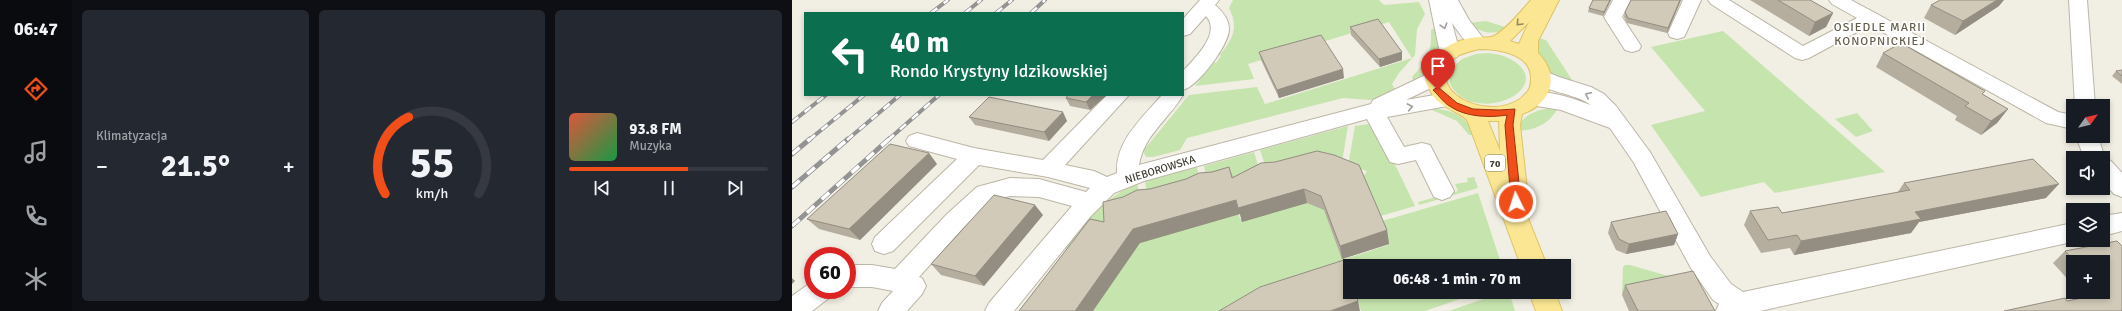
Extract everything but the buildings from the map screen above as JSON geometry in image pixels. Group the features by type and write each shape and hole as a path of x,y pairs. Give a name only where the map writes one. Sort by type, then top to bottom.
{"main road":[{"path":"1486,43 1513,48 1528,55 1537,65 1542,76 1541,84 1532,99 1512,111 1499,113 1472,112 1454,105 1446,100 1438,90 1434,78 1438,64 1450,53 1463,47 1486,43 1508,34 1541,0"},
{"path":"1528,55 1529,41 1550,0"},
{"name":"70","path":"1512,111 1509,125 1517,215"},
{"name":"70","path":"1472,112 1482,126 1489,149 1517,215 1532,259"},
{"path":"1544,299 1548,311"}],"street":[{"path":"1438,0 1443,24 1449,42 1450,53"},
{"path":"1449,0 1461,22 1486,43"},
{"path":"1622,0 1613,17 1632,46"},
{"path":"1677,33 1692,0"},
{"path":"1717,0 1802,54 1870,18"},
{"path":"1838,0 2053,118 2066,121"},
{"path":"2078,0 2085,99"},
{"path":"1184,29 1208,3 1220,23 1220,33 1213,47 1184,82"},
{"path":"1542,76 1597,99 1609,111 1615,122 1642,158 1701,263 1734,308 2066,235"},
{"name":"NIEBOROWSKA","path":"1373,110 1390,99 1434,78"},
{"path":"1048,169 1118,96"},
{"path":"1129,178 1126,164 1131,148 1172,96"},
{"path":"1532,99 1546,99 1573,105 1615,122"},
{"name":"NIEBOROWSKA","path":"998,311 1098,195 1129,178 1199,157 1373,110 1392,110 1446,100"},
{"path":"1373,110 1398,156 1422,150 1442,191"},
{"path":"900,281 955,221 985,193 1010,187 1039,188 1098,195 1094,180 1048,169 974,156 916,141"},
{"path":"884,244 974,156"},
{"path":"2110,175 2122,188"},
{"path":"2110,225 2122,222"},
{"path":"856,276 865,275 900,281 913,286 891,311"},
{"path":"792,311 808,299"}],"green space":[{"path":"1233,0 1379,0 1384,5 1419,2 1425,14 1417,29 1415,55 1399,73 1392,84 1395,90 1371,100 1343,98 1187,138 1180,150 1153,157 1146,157 1143,151 1189,95 1257,87 1265,104 1412,58 1389,22 1248,64 1254,79 1195,86 1214,62 1216,63 1231,38 1234,21 1229,8"},
{"path":"1486,21 1508,28 1492,33 1482,31 1469,23"},
{"path":"1437,27 1440,49 1424,74 1414,82 1412,77 1428,56 1431,45 1431,30"},
{"path":"1723,31 1885,172 1775,193 1764,182 1701,197 1651,125 1705,111 1651,47"},
{"path":"1538,38 1546,40 1572,80 1569,83 1556,76 1544,66 1537,53 1536,46"},
{"path":"1476,54 1496,54 1515,62 1525,73 1525,83 1518,93 1506,100 1491,103 1475,103 1461,97 1450,84 1450,70 1462,59"},
{"path":"1558,108 1546,122 1536,128 1517,131 1523,120 1533,113 1545,109"},
{"path":"1430,109 1445,110 1458,115 1468,123 1476,135 1469,135 1457,121"},
{"path":"1857,113 1873,131 1856,137 1835,119"},
{"path":"1375,123 1415,206 1377,217 1361,181 1367,171 1348,166 1355,126"},
{"path":"1348,126 1342,162 1270,180 1260,150"},
{"path":"1254,152 1263,182 1209,190 1204,166"},
{"path":"1197,167 1201,192 1149,206 1145,181"},
{"path":"1474,177 1478,188 1419,205 1418,202 1458,191 1455,184 1468,182 1467,178"},
{"path":"1137,184 1142,208 1085,253 1065,248 1089,219 1115,195"},
{"path":"1478,193 1500,259 1345,259 1388,245 1379,222"},
{"path":"1315,197 1328,204 1345,259 1343,259 1343,274 1242,307 1235,311 1091,311 1140,240 1238,213 1240,219"},
{"path":"1625,265 1630,265 1689,282 1622,295 1623,267"},
{"path":"1357,299 1460,299 1425,311 1361,311"},
{"path":"1483,299 1511,299 1515,311 1449,311"}],"railway":[{"path":"932,12 948,0"},
{"path":"966,12 981,0"},
{"path":"997,12 1012,0"},
{"path":"1032,12 1045,0"},
{"path":"792,122 825,96"},
{"path":"809,140 863,96"},
{"path":"847,140 899,96"},
{"path":"888,140 938,96"},
{"path":"792,154 810,139"},
{"path":"792,187 848,139"},
{"path":"792,226 889,139"}],"district":[{"name":"OSIEDLE MARII KONOPNICKIEJ","path":"1880,34"}],"route":[{"path":"1438,90 1446,100 1472,112 1486,114 1512,111 1509,125 1516,202"}]}
